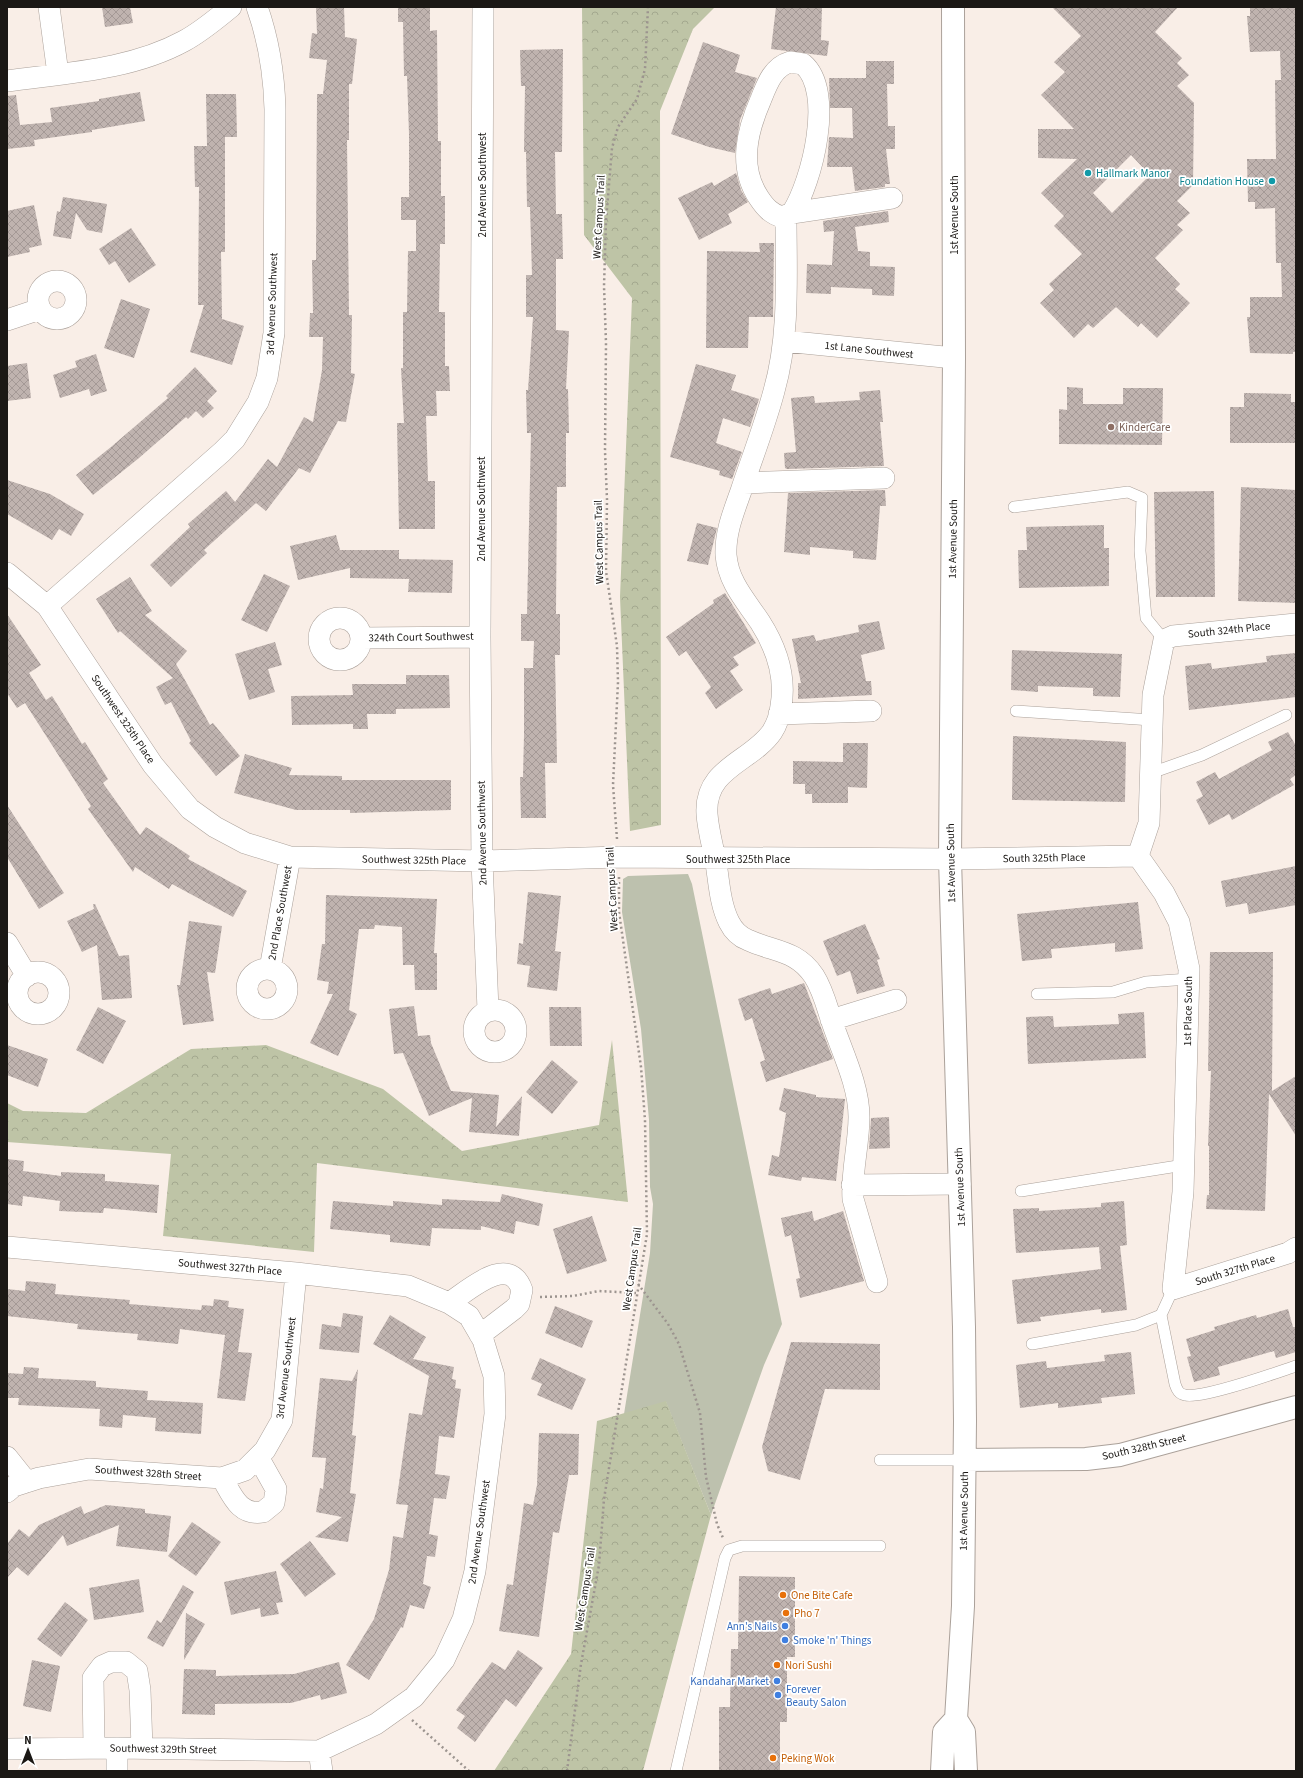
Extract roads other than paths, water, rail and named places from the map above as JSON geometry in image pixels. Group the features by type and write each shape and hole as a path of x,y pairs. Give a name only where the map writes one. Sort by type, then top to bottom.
{"main road":[{"name":"1st Avenue South","path":"953,7 954,358 950,859 964,1327 963,1606 956,1719 964,1732 966,1771"},
{"name":"South 328th Street","path":"964,1460 1086,1459 1120,1455 1296,1407"},
{"path":"942,1771 944,1732 956,1719"}],"street":[{"path":"49,7 58,74"},
{"path":"7,81 58,74 124,62 156,54 185,41 231,7"},
{"name":"3rd Avenue Southwest","path":"47,606 235,439 258,402 267,378 274,333 275,109 274,79 270,49 257,7"},
{"name":"2nd Avenue Southwest","path":"483,7 480,637 482,861 488,1010"},
{"path":"877,1282 853,1199 852,1185 858,1140 859,1108 853,1084 831,1020 816,980 802,962 789,953 747,940 733,928 725,911 707,812 711,789 724,771 769,735 776,725 780,714 782,683 778,661 762,625 732,580 727,558 729,530 774,392 784,341 789,215 802,195 810,172 816,146 818,116 817,88 812,75 803,64 796,62 783,64 771,78 754,116 747,148 746,167 756,194 772,213 789,215 892,198"},
{"path":"7,320 40,309"},
{"name":"1st Lane Southwest","path":"784,341 954,358"},
{"path":"744,483 884,478"},
{"name":"Southwest 325th Place","path":"7,573 47,606 153,765 190,809 215,827 245,843 290,857 482,861 619,857 715,859 950,859"},
{"name":"South 324th Place","path":"1164,640 1173,636 1296,624"},
{"name":"324th Court Southwest","path":"361,638 480,637"},
{"path":"1138,856 1149,823 1153,695 1164,640"},
{"path":"780,714 871,711"},
{"name":"South 325th Place","path":"950,859 1138,856"},
{"name":"1st Place South","path":"1138,856 1164,893 1179,922 1189,969 1183,1192 1173,1289"},
{"name":"2nd Place Southwest","path":"270,969 290,857"},
{"path":"7,943 27,976"},
{"path":"831,1020 896,1000"},
{"path":"852,1185 960,1184"},
{"name":"Southwest 327th Place","path":"7,1247 296,1272 408,1286 449,1303 469,1316 481,1338"},
{"name":"South 327th Place","path":"1173,1289 1288,1253 1296,1248"},
{"name":"3rd Avenue Southwest","path":"222,1478 245,1470 265,1450 282,1420 296,1272"},
{"path":"449,1303 489,1277 503,1272 509,1274 520,1283 522,1297 514,1309 481,1338"},
{"name":"2nd Avenue Southwest","path":"321,1761 414,1697 444,1660 463,1619 475,1571 495,1414 494,1376 481,1338"},
{"path":"222,1478 241,1509 248,1512 263,1512 274,1503 276,1488 258,1457"},
{"path":"7,1458 27,1482"},
{"name":"Southwest 328th Street","path":"7,1492 14,1486 39,1478 89,1469 222,1478"},
{"path":"94,1748 93,1678 102,1666 111,1662 126,1662 137,1671 140,1690 142,1748"},
{"path":"117,1748 117,1771"},
{"name":"Southwest 329th Street","path":"7,1749 142,1748 321,1761"}],"lane":[{"path":"1014,507 1128,492 1142,498 1140,551 1146,618 1164,640"},
{"path":"1016,711 1152,720"},
{"path":"1151,773 1202,755 1286,715"},
{"path":"1037,994 1113,992 1146,982 1189,979"},
{"path":"1021,1191 1184,1165"},
{"name":"1st Place South","path":"1161,1315 1173,1289"},
{"path":"1032,1344 1136,1325 1161,1315 1175,1384 1178,1392 1184,1395 1202,1394 1296,1366"},
{"path":"880,1460 964,1460"},
{"path":"676,1771 725,1558 729,1550 742,1546 880,1546"}],"place":[{"name":"Hallmark Manor","path":"1088,173"},
{"name":"Foundation House","path":"1272,181"},
{"name":"KinderCare","path":"1111,427"},
{"name":"One Bite Cafe","path":"783,1595"},
{"name":"Pho 7","path":"786,1613"},
{"name":"Ann's Nails","path":"785,1626"},
{"name":"Smoke 'n' Things","path":"785,1640"},
{"name":"Nori Sushi","path":"777,1665"},
{"name":"Kandahar Market","path":"777,1681"},
{"name":"Forever Beauty Salon","path":"778,1695"},
{"name":"Peking Wok","path":"773,1758"}]}
